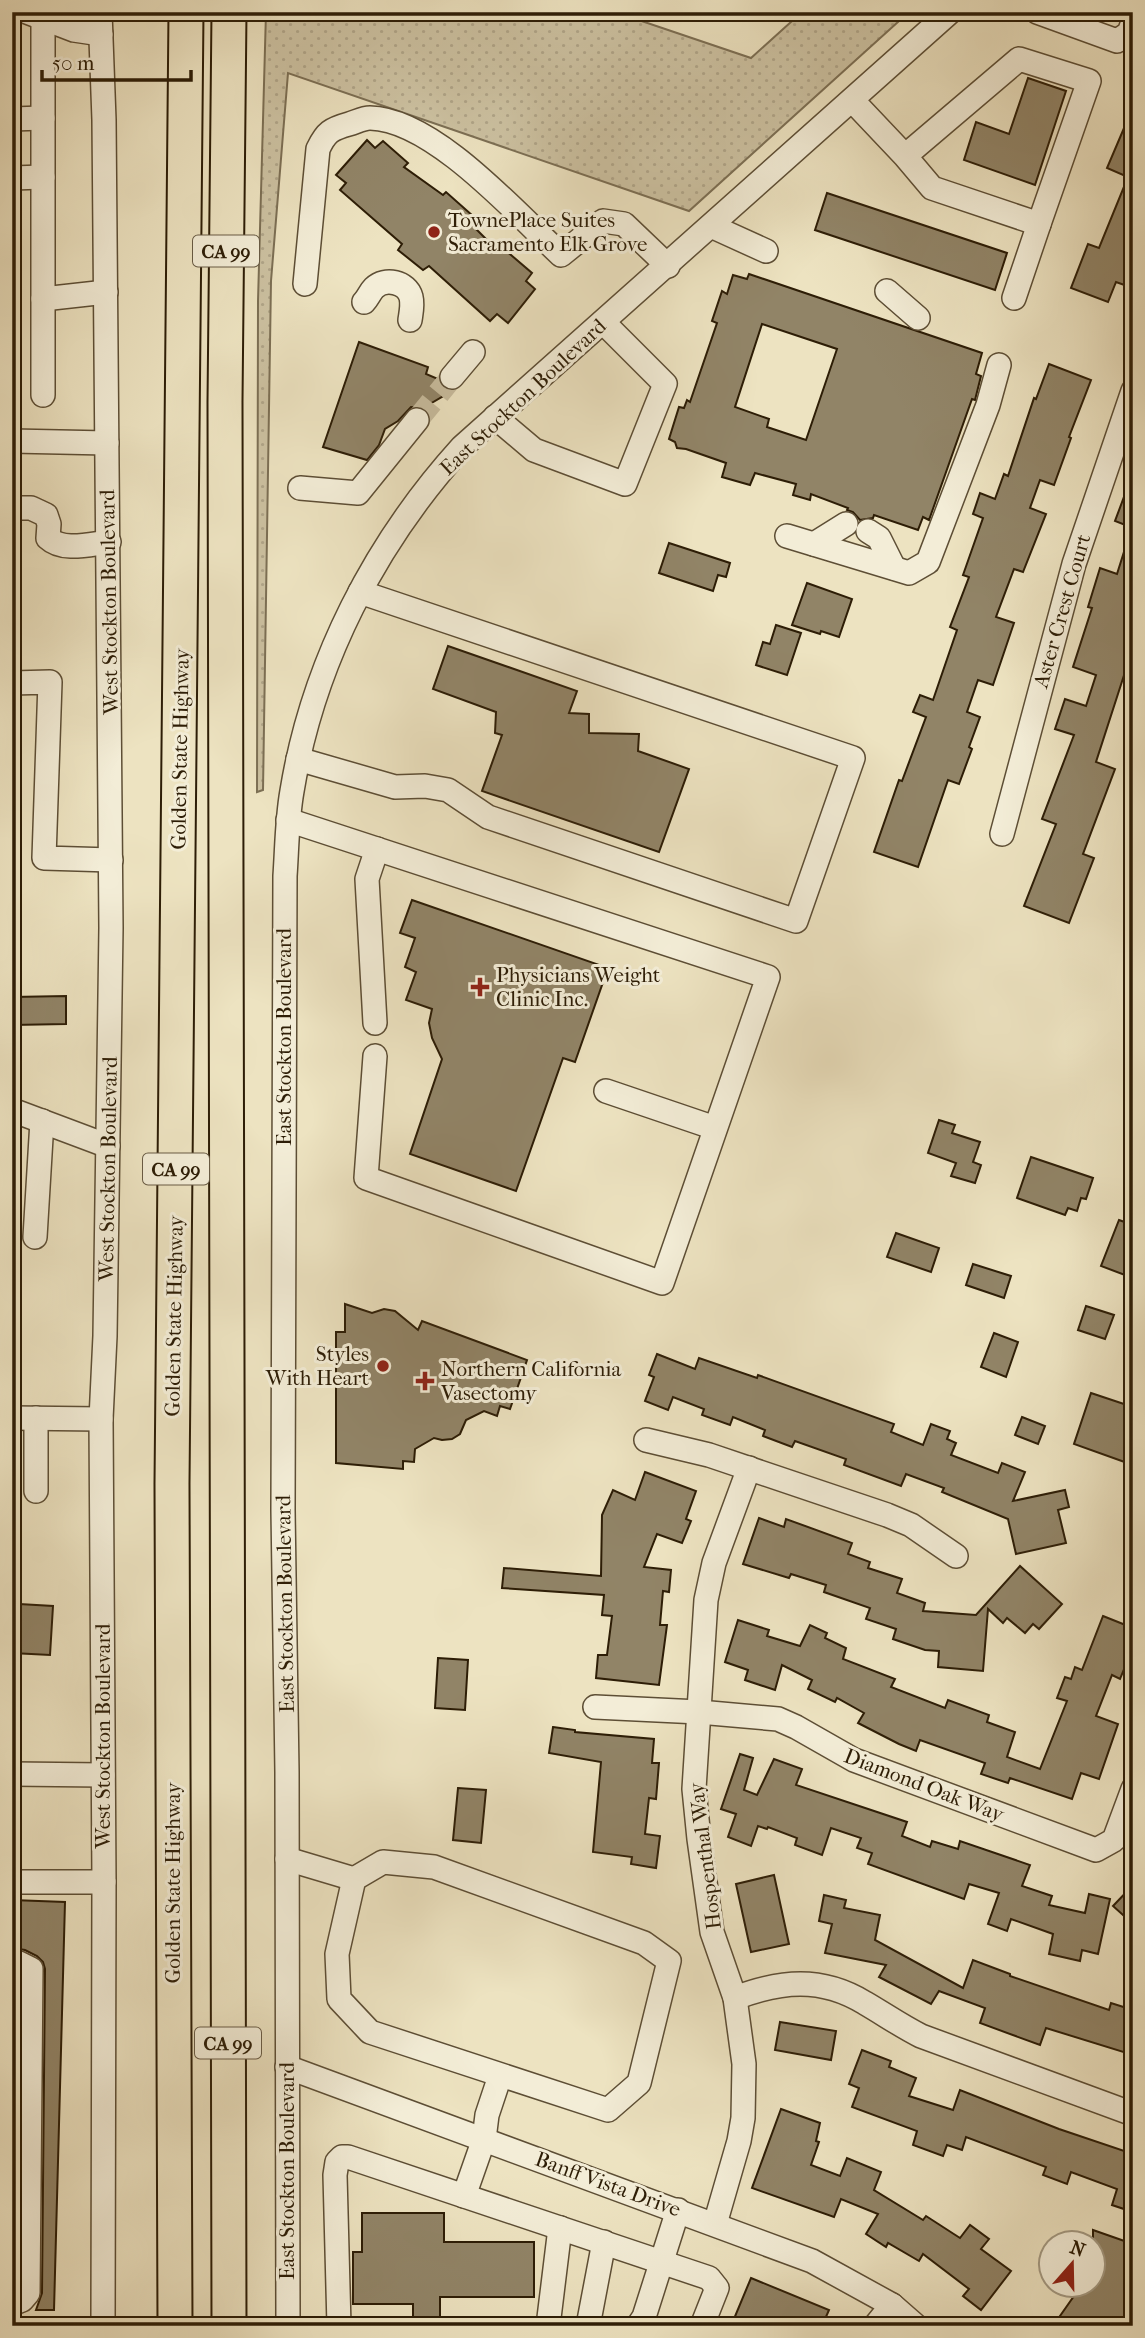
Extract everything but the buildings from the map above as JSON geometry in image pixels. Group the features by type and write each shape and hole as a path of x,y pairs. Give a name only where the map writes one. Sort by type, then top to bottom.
{"highway":[{"name":"Golden State Highway","path":"175,2326 172,1484 186,12"},
{"name":"Golden State Highway","path":"229,12 225,430 229,2326"},
{"path":"228,99 245,45 247,12"}],"street":[{"name":"East Stockton Boulevard","path":"288,2326 283,1510 285,876 288,820 309,712 325,667 360,593 400,525 424,491 462,447 950,12"},
{"path":"1037,12 1117,41 1129,33 1133,22"},
{"path":"43,395 43,118 35,15 74,30 100,23"},
{"name":"West Stockton Boulevard","path":"100,23 104,120 111,860 106,1336 101,1419 103,2326"},
{"path":"905,156 1019,59 1089,81 1014,298"},
{"path":"852,100 932,188 1039,224"},
{"path":"12,119 43,118"},
{"path":"305,284 318,149 325,134 368,118 409,128 436,142 561,255 603,221 624,224 668,265"},
{"path":"12,178 43,177"},
{"path":"711,226 766,251"},
{"path":"365,302 375,287 384,282 396,283 408,290 411,298 410,320"},
{"path":"887,291 918,318"},
{"path":"43,299 106,292"},
{"path":"495,417 534,450 625,484 665,384 603,322"},
{"path":"452,377 473,352"},
{"path":"787,536 909,573 928,562 988,405 999,365"},
{"name":"Aster Crest Court","path":"1002,834 1074,564 1133,391"},
{"path":"300,488 358,493 417,421"},
{"path":"12,441 107,443"},
{"path":"12,508 31,508 46,515 49,524 48,538 63,546 109,542"},
{"path":"814,544 857,528 879,538 894,568"},
{"path":"298,759 395,787 425,786 448,790 488,817 796,921 853,758 360,593"},
{"path":"12,682 50,682 44,858 111,860"},
{"path":"288,820 768,977 662,1283 366,1178 375,1056"},
{"path":"374,1023 367,879 377,849"},
{"path":"606,1091 715,1128"},
{"path":"12,1110 108,1146"},
{"path":"35,1237 42,1121"},
{"path":"12,1418 101,1419"},
{"path":"36,1418 36,1491"},
{"path":"646,1440 709,1455 911,1525 956,1556"},
{"name":"Hospenthal Way","path":"715,2224 743,2118 744,2064 735,1998 712,1932 694,1789 706,1600 714,1563 748,1468"},
{"name":"Diamond Oak Way","path":"595,1707 778,1719 854,1760 1096,1850 1114,1840 1133,1789"},
{"path":"12,1774 103,1775"},
{"path":"287,1859 354,1879"},
{"path":"383,1862 434,1867 644,1943 669,1961 639,2083 608,2110 370,2032 339,1999 337,1954 354,1879 383,1862"},
{"path":"12,1882 104,1882"},
{"path":"12,1962 31,1969 31,1983 28,2293 22,2300 12,2304"},
{"path":"735,1998 779,1984 822,1986 863,2001 900,2026 921,2036 1133,2114"},
{"name":"Banff Vista Drive","path":"287,2067 812,2261 892,2305 916,2326"},
{"path":"464,2196 484,2139 487,2115 500,2076"},
{"path":"339,2326 335,2175 337,2162 342,2157 709,2278 717,2288 702,2326"},
{"path":"638,2326 644,2317 678,2210"},
{"path":"548,2326 560,2228"},
{"path":"588,2326 604,2242"},
{"path":"875,2326 892,2305"}],"shaded area":[{"path":"266,12 615,12 751,58 802,12 909,12 689,211 288,73 271,281 263,790 257,792 258,301"}],"tunnel":[{"path":"417,420 452,377"}],"place":[{"name":"TownePlace Suites Sacramento Elk Grove","path":"434,232"},
{"name":"Physicians Weight Clinic Inc.","path":"480,987"},
{"name":"Styles With Heart","path":"383,1366"},
{"name":"Northern California Vasectomy","path":"425,1381"}]}
